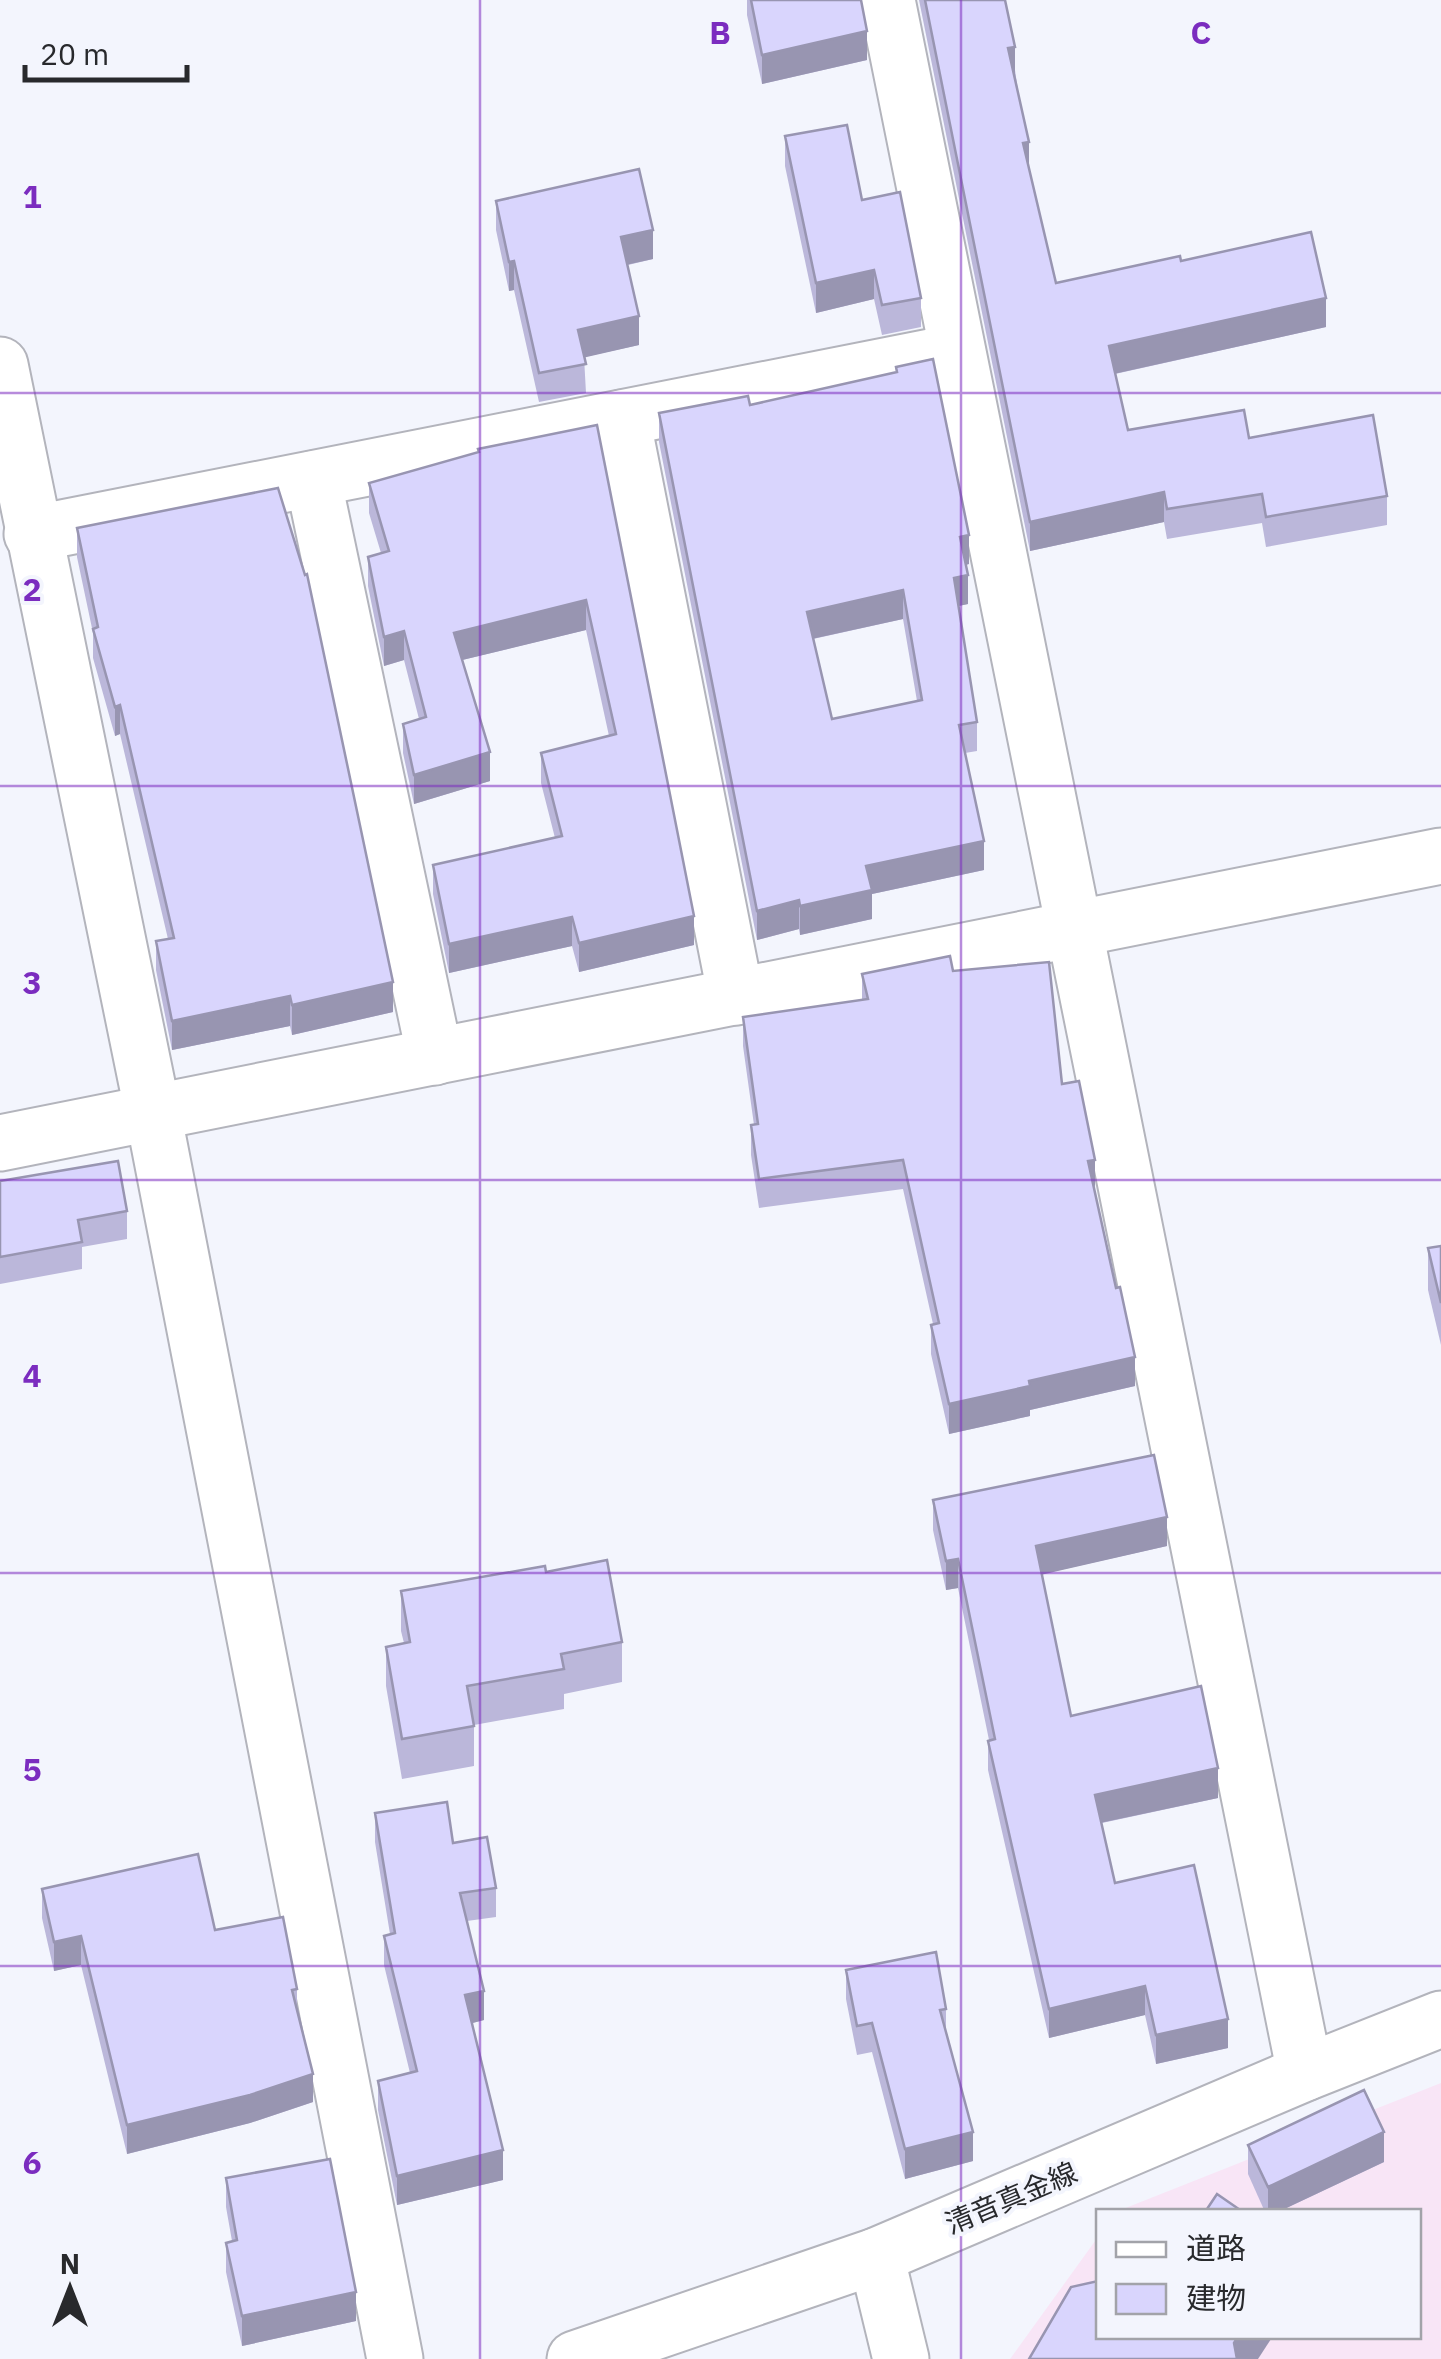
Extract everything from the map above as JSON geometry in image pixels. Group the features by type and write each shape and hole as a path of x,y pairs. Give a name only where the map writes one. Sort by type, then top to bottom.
{"street":[{"path":"887,0 1306,2073"},
{"path":"32,534 956,352"},
{"path":"0,365 153,1112 396,2359"},
{"path":"622,418 736,997"},
{"path":"313,478 435,1057"},
{"path":"0,1143 1441,856"},
{"name":"清音真金線","path":"574,2359 876,2256 1441,2019"},
{"path":"876,2256 900,2359"}],"shaded area":[{"path":"1441,2083 1441,2359 1010,2359 1096,2240 1096,2339 1421,2339 1421,2209 1123,2209"}],"building":[{"path":"751,0 861,0 867,31 762,55"},
{"path":"925,0 1005,0 1015,47 1008,48 1029,142 1023,143 1056,283 1311,232 1326,298 1109,346 1128,430 1244,410 1249,438 1373,415 1387,496 1266,517 1262,494 1167,509 1164,492 1030,522"},
{"path":"847,125 862,200 900,192 921,298 882,305 874,270 816,283 785,136"},
{"path":"639,169 653,230 621,237 639,316 578,330 586,364 539,373 496,201"},
{"path":"933,359 969,535 960,537 968,575 954,578 977,722 959,725 984,841 866,866 872,890 800,906 799,900 757,911 659,413 748,396 750,405 897,372 896,367","holes":["903,590 922,700 832,719 807,612"]},
{"path":"597,425 694,916 579,943 572,917 449,944 433,865 562,836 541,753 616,734 586,600 454,633 490,752 414,775 403,724 426,717 404,631 384,637 368,557 389,551 369,483 479,452 478,449"},
{"path":"278,488 307,574 393,982 292,1005 290,996 172,1021 156,941 174,938 120,705 115,707 93,629 98,627 77,528"},
{"path":"950,956 953,971 1049,962 1062,1084 1079,1081 1095,1160 1088,1161 1135,1357 949,1404 931,1325 939,1323 903,1160 759,1179 751,1125 758,1124 743,1017 868,999 862,974"},
{"path":"118,1161 127,1211 78,1220 82,1242 0,1257 0,1181"},
{"path":"1441,1246 1441,1303 1428,1248"},
{"path":"1154,1455 1167,1517 1036,1546 1071,1716 1201,1686 1218,1768 1095,1795 1115,1883 1194,1865 1228,2019 1156,2035 1145,1986 1049,2009 988,1741 995,1739 958,1559 946,1561 933,1500"},
{"path":"607,1560 622,1642 561,1654 564,1669 467,1686 474,1726 402,1739 386,1647 410,1642 401,1591 545,1566 546,1572"},
{"path":"447,1802 453,1843 487,1837 496,1888 460,1893 484,1991 465,1995 503,2150 397,2176 378,2081 417,2071 384,1936 395,1933 375,1813"},
{"path":"198,1854 215,1930 283,1917 297,1989 292,1990 313,2074 250,2095 127,2125 81,1936 54,1942 42,1889"},
{"path":"936,1952 946,2009 940,2010 973,2132 905,2149 872,2023 857,2026 846,1970"},
{"path":"1364,2090 1384,2132 1268,2187 1248,2145"},
{"path":"330,2159 356,2292 242,2316 226,2243 237,2240 226,2178"},
{"path":"1217,2194 1239,2209 1207,2209"},
{"path":"1096,2281 1096,2339 1236,2339 1237,2359 1029,2359 1071,2287"}]}
